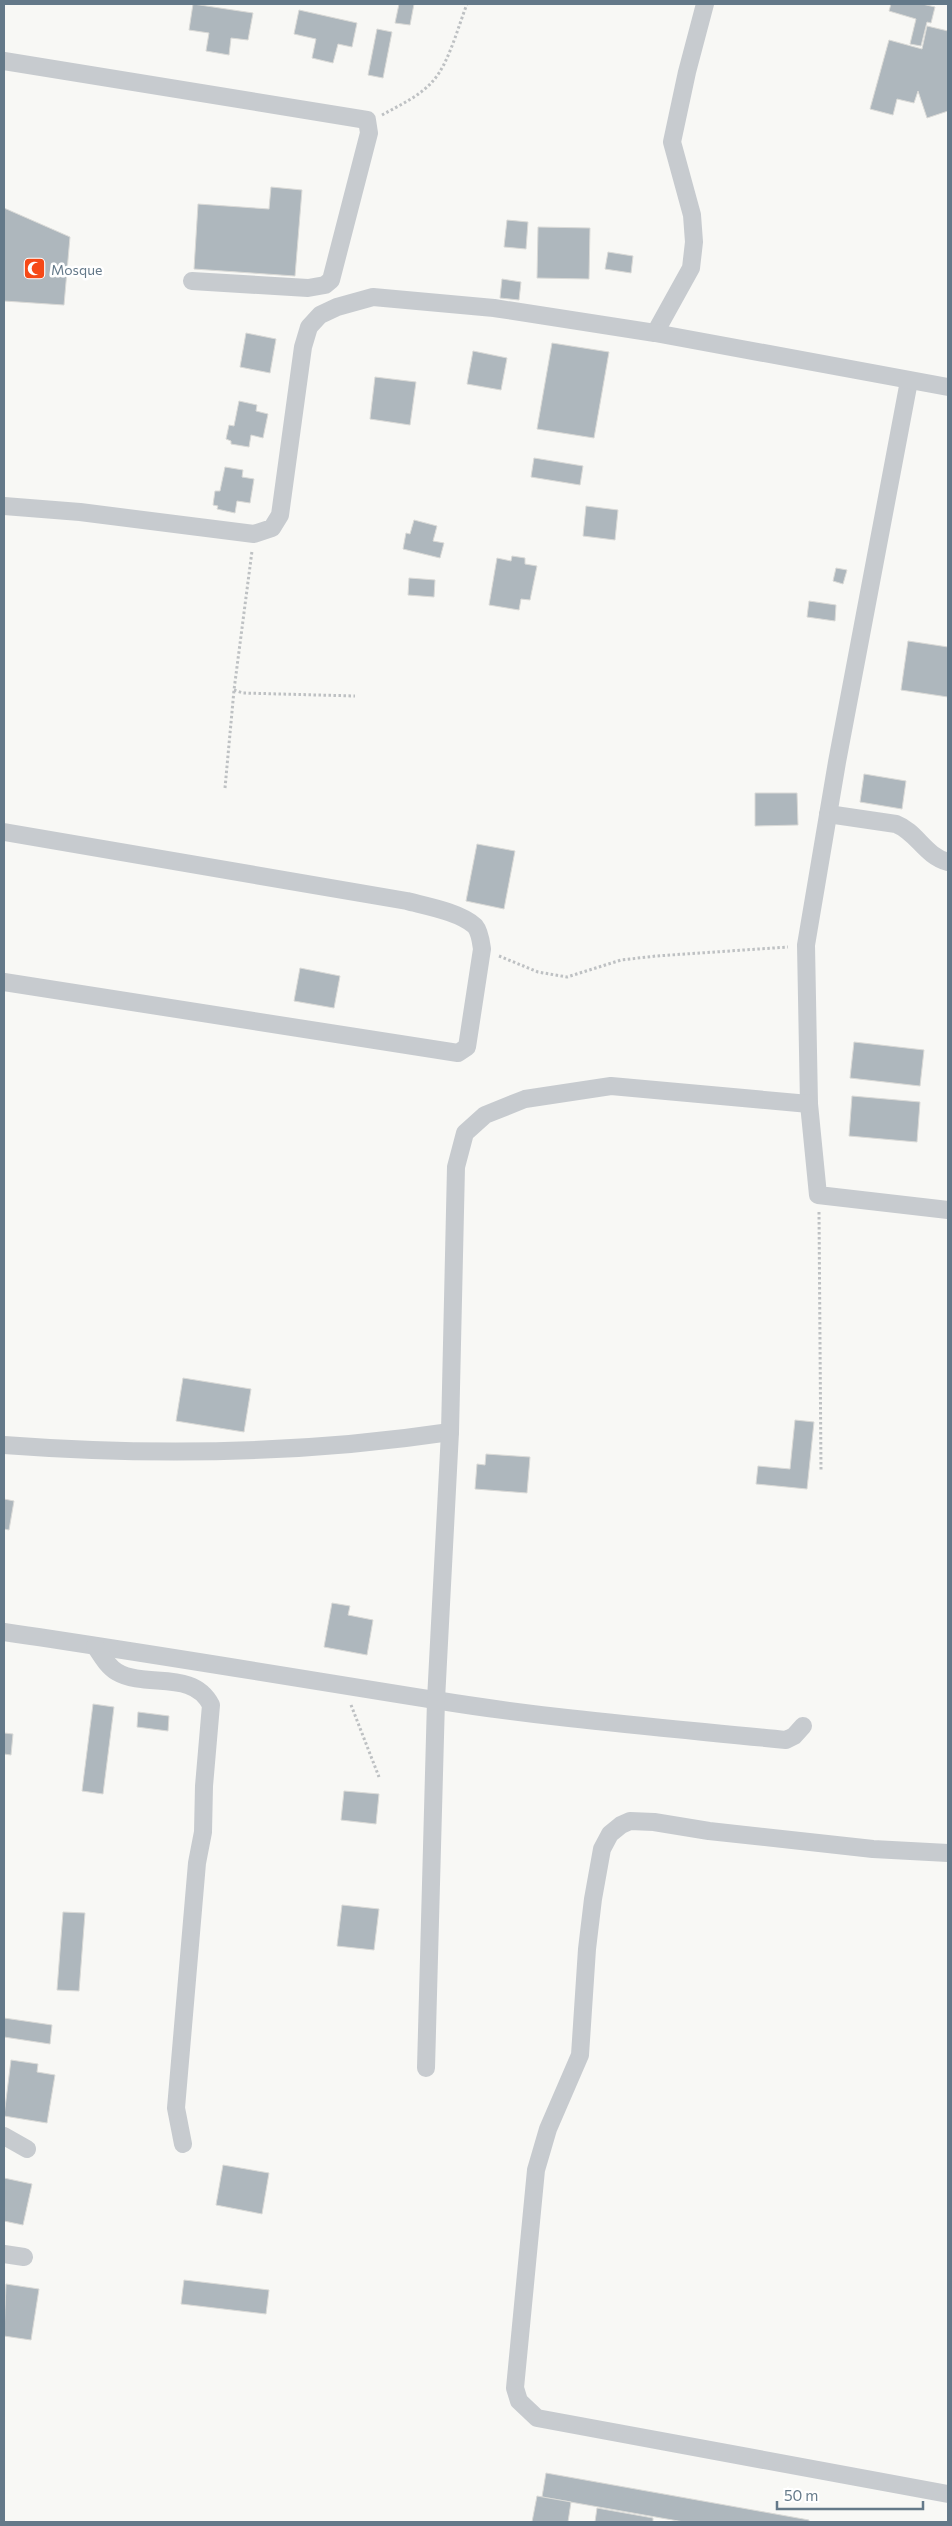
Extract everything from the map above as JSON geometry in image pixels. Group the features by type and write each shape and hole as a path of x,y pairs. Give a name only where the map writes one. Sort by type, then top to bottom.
{"street":[{"path":"655,333 691,268 694,242 692,215 672,142 686,72 705,4"},
{"path":"4,61 362,118 369,124 369,133 331,280 325,285 308,288 192,281"},
{"path":"4,506 80,512 254,534 272,528 280,515 303,347 309,327 320,315 337,307 373,297 494,308 655,333 948,387"},
{"path":"909,381 828,814 806,945 809,1104 818,1195 948,1210"},
{"path":"828,814 896,824 906,828 925,850 948,862"},
{"path":"4,832 407,901 447,912 474,926 480,935 482,949 467,1047 458,1053 4,982"},
{"path":"426,2068 436,1700 450,1432 456,1167 465,1133 485,1115 525,1098 611,1086 809,1104"},
{"path":"4,1445 127,1450 281,1448 386,1441 450,1432"},
{"path":"4,1632 436,1700 576,1718 786,1740 794,1736 803,1726"},
{"path":"94,1646 109,1666 117,1672 126,1676 171,1681 196,1687 207,1696 211,1705 204,1786 203,1832 197,1863 178,2073 177,2116 183,2144"},
{"path":"948,1853 873,1849 709,1832 654,1822 630,1821 620,1825 610,1834 602,1850 586,1948 580,2055 548,2129 536,2170 515,2388 519,2401 537,2418 948,2494"},
{"path":"4,2136 27,2149"},
{"path":"4,2254 24,2257"}],"path":[{"path":"369,124 422,92 434,81 442,68 467,4"},
{"path":"225,788 234,690 254,534"},
{"path":"234,690 243,693 356,696"},
{"path":"482,949 538,972 567,977 621,960 806,945"},
{"path":"818,1195 821,1471"},
{"path":"343,1684 379,1777"}],"building":[{"path":"193,4 253,13 248,40 231,38 229,55 206,51 209,33 189,30"},
{"path":"399,4 414,4 410,25 395,23"},
{"path":"891,4 922,4 935,7 931,23 927,22 921,46 910,44 916,19 889,11"},
{"path":"299,10 357,23 352,47 338,44 333,63 312,58 316,39 294,34"},
{"path":"927,26 948,31 948,111 927,118 918,91 914,103 897,99 893,115 870,109 889,40 922,49"},
{"path":"377,29 392,32 383,78 368,75"},
{"path":"271,187 302,190 295,276 194,269 198,204 269,209"},
{"name":"Mosque","path":"4,208 70,237 64,305 4,301"},
{"path":"507,220 528,222 526,249 504,247"},
{"path":"538,227 590,228 589,279 537,278"},
{"path":"608,252 633,256 631,273 605,269"},
{"path":"502,279 521,282 519,300 500,298"},
{"path":"246,333 276,339 270,373 240,367"},
{"path":"552,343 609,352 594,438 537,429"},
{"path":"473,351 507,358 501,390 467,384"},
{"path":"375,377 416,382 410,425 370,419"},
{"path":"239,401 257,405 256,411 268,414 263,438 251,435 249,447 231,444 231,441 226,439 229,425 234,426"},
{"path":"534,458 583,466 580,485 531,477"},
{"path":"225,467 243,470 242,477 254,479 250,503 237,501 235,513 217,509 218,506 213,505 215,491 220,491"},
{"path":"586,506 618,510 615,540 583,536"},
{"path":"414,520 437,526 433,541 444,543 440,558 403,549 406,533 410,534"},
{"path":"512,556 525,558 525,564 537,566 530,600 521,599 519,610 489,605 497,558 511,561"},
{"path":"836,568 847,570 843,584 833,581"},
{"path":"409,578 435,580 434,597 408,595"},
{"path":"809,601 836,605 835,621 807,617"},
{"path":"908,641 948,647 948,697 901,690"},
{"path":"864,774 906,781 902,809 860,802"},
{"path":"755,793 797,793 798,825 755,826"},
{"path":"477,844 515,851 504,909 466,901"},
{"path":"300,968 340,976 334,1008 294,1001"},
{"path":"854,1042 924,1050 920,1086 850,1078"},
{"path":"852,1096 920,1102 917,1142 849,1136"},
{"path":"183,1378 251,1389 244,1432 176,1421"},
{"path":"795,1420 814,1422 807,1489 756,1484 758,1466 790,1469"},
{"path":"486,1454 530,1457 527,1493 475,1489 477,1464 485,1465"},
{"path":"4,1499 14,1501 9,1530 4,1529"},
{"path":"332,1603 350,1606 348,1615 373,1620 367,1655 324,1647"},
{"path":"93,1704 114,1707 103,1794 82,1791"},
{"path":"138,1712 169,1716 168,1731 137,1727"},
{"path":"4,1733 13,1734 11,1755 4,1754"},
{"path":"344,1791 379,1794 376,1824 341,1820"},
{"path":"342,1905 379,1909 374,1950 337,1946"},
{"path":"63,1912 85,1913 79,1991 57,1990"},
{"path":"4,2018 52,2025 50,2044 4,2037"},
{"path":"11,2060 38,2064 37,2072 55,2075 47,2123 4,2116"},
{"path":"223,2165 269,2173 262,2214 216,2205"},
{"path":"4,2178 32,2184 23,2225 4,2221"},
{"path":"184,2280 269,2290 266,2314 181,2304"},
{"path":"6,2284 39,2289 31,2340 4,2336"},
{"path":"546,2473 809,2520 809,2522 684,2522 542,2497"},
{"path":"537,2496 571,2502 568,2522 532,2522"},
{"path":"597,2508 653,2518 653,2522 595,2522"}],"place":[{"name":"Mosque","path":"35,269"}]}
